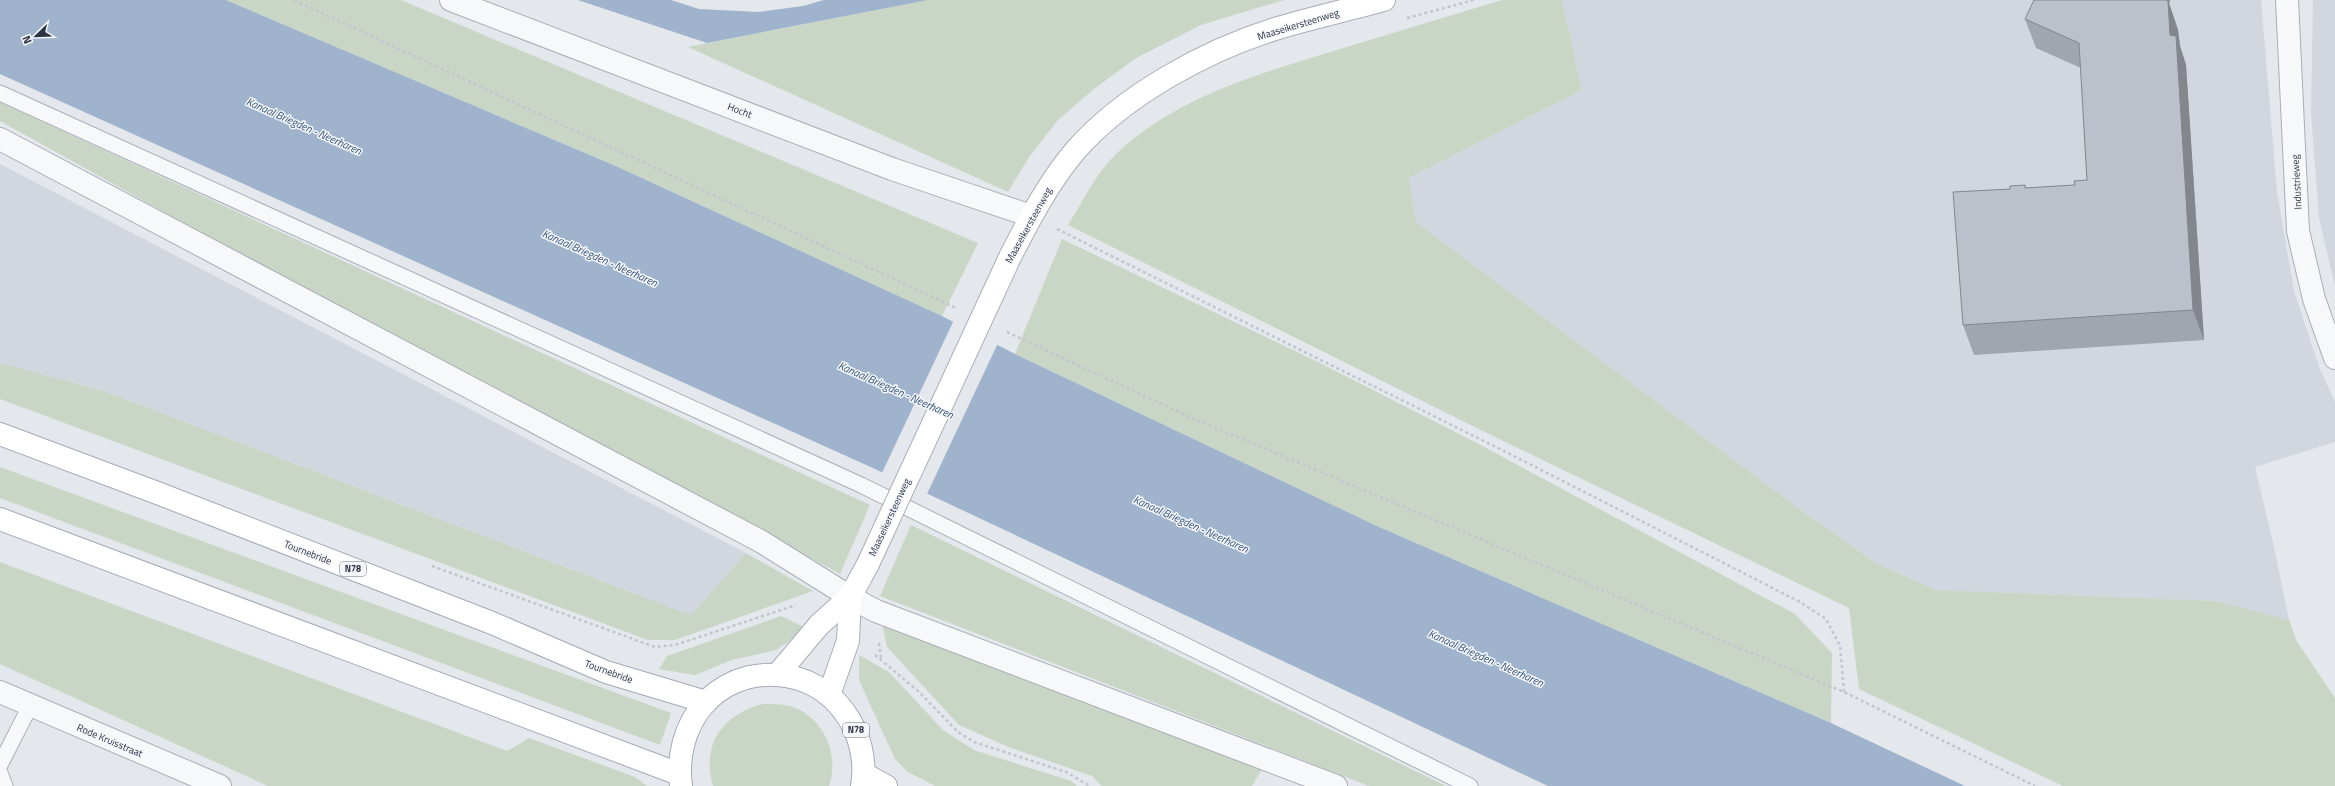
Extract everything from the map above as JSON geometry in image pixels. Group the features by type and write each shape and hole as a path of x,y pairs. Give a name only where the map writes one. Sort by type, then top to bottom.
{"main road":[{"name":"Maaseikersteenweg","path":"777,675 819,625 850,597 868,564 1010,257 1031,216 1053,180 1076,151 1097,129 1156,85 1196,61 1274,29 1384,0"},
{"name":"Tournebride","path":"0,434 160,494 477,617 606,672 706,702"},
{"name":"N78","path":"0,519 680,780 680,755 684,737 696,713 706,702 720,690 737,681 757,676 777,675 794,678 811,684 829,695 850,719 858,734 862,750 863,780 886,786"},
{"name":"Maaseikersteenweg","path":"829,695 848,641 850,597"}],"street":[{"name":"Hocht","path":"451,0 892,168 1031,216"},
{"name":"Industrieweg","path":"2287,0 2298,231 2314,299 2335,358"},
{"path":"0,138 762,542 850,597 888,616 1336,786"},
{"name":"Rode Kruisstraat","path":"0,692 220,786"}],"lane":[{"path":"0,92 861,485 1470,786"},
{"path":"0,765 30,706"},
{"path":"0,773 5,786"}],"path":[{"path":"294,0 957,309"},
{"path":"1402,20 1474,0"},
{"path":"1031,216 1485,441 1800,602 1826,619 1840,646 1844,692"},
{"path":"1006,331 1183,414 1844,692 2035,786"},
{"path":"559,614 655,648 675,645 794,606 819,625"},
{"path":"848,641 881,658 918,691 958,732 974,742 1066,772 1090,786"}],"shaded area":[{"path":"1562,0 2261,0 2277,192 2294,291 2319,367 2335,402 2335,442 2255,467 2289,620 2216,601 1936,590 1876,563 1790,502 1416,222 1409,178 1582,90"},
{"path":"2313,0 2335,0 2335,286 2319,218 2311,113"},
{"path":"0,164 746,553 691,615 101,390 0,363"}],"green space":[{"path":"226,0 401,0 978,243 942,316 618,167"},
{"path":"928,0 1284,0 1201,25 1136,58 1094,89 1058,120 1029,157 1008,192 688,47"},
{"path":"1502,0 1562,0 1582,90 1409,178 1416,222 1790,502 1876,563 1936,590 2216,601 2289,620 2296,640 2335,698 2335,786 2063,786 1859,689 1849,608 1501,440 1068,225 1096,178 1117,153 1141,133 1194,101 1222,88 1281,67"},
{"path":"0,102 870,505 840,574 643,466 452,372 0,121"},
{"path":"1062,239 1318,362 1473,441 1795,614 1832,653 1831,723 1379,527 1015,354"},
{"path":"0,363 101,390 691,615 746,553 813,591 675,640 648,640 0,399"},
{"path":"0,467 671,713 660,745 0,498"},
{"path":"911,525 1446,786 1369,786 880,596"},
{"path":"0,562 507,751 529,738 635,777 647,786 268,786 0,664"},
{"path":"781,616 804,627 794,638 776,650 732,660 695,675 659,669 667,656"},
{"path":"882,623 1262,769 1252,786 1102,786 1092,776 1011,748 959,725 887,647"},
{"path":"859,655 889,672 943,730 974,750 1071,781 1077,786 935,786 908,772 895,759 859,680"},
{"path":"762,704 780,704 790,706 802,711 812,718 820,727 830,749 832,761 832,774 829,786 713,786 710,771 710,757 718,734 726,724 736,716 748,709"}],"water":[{"name":"Kanaal Briegden - Neerharen","path":"0,0 226,0 618,167 942,316 1015,354 1379,527 1831,723 1965,786 1548,786 875,469 0,74"},
{"path":"578,0 671,0 699,9 759,12 803,6 824,0 928,0 707,43"}],"pier":[{"path":"954,320 998,343 926,496 881,475"}],"building":[{"path":"2034,0 2168,1 2170,35 2176,36 2193,310 1963,325 1953,192 2010,189 2010,186 2025,185 2025,188 2075,185 2074,181 2087,180 2079,43 2025,19"}]}
